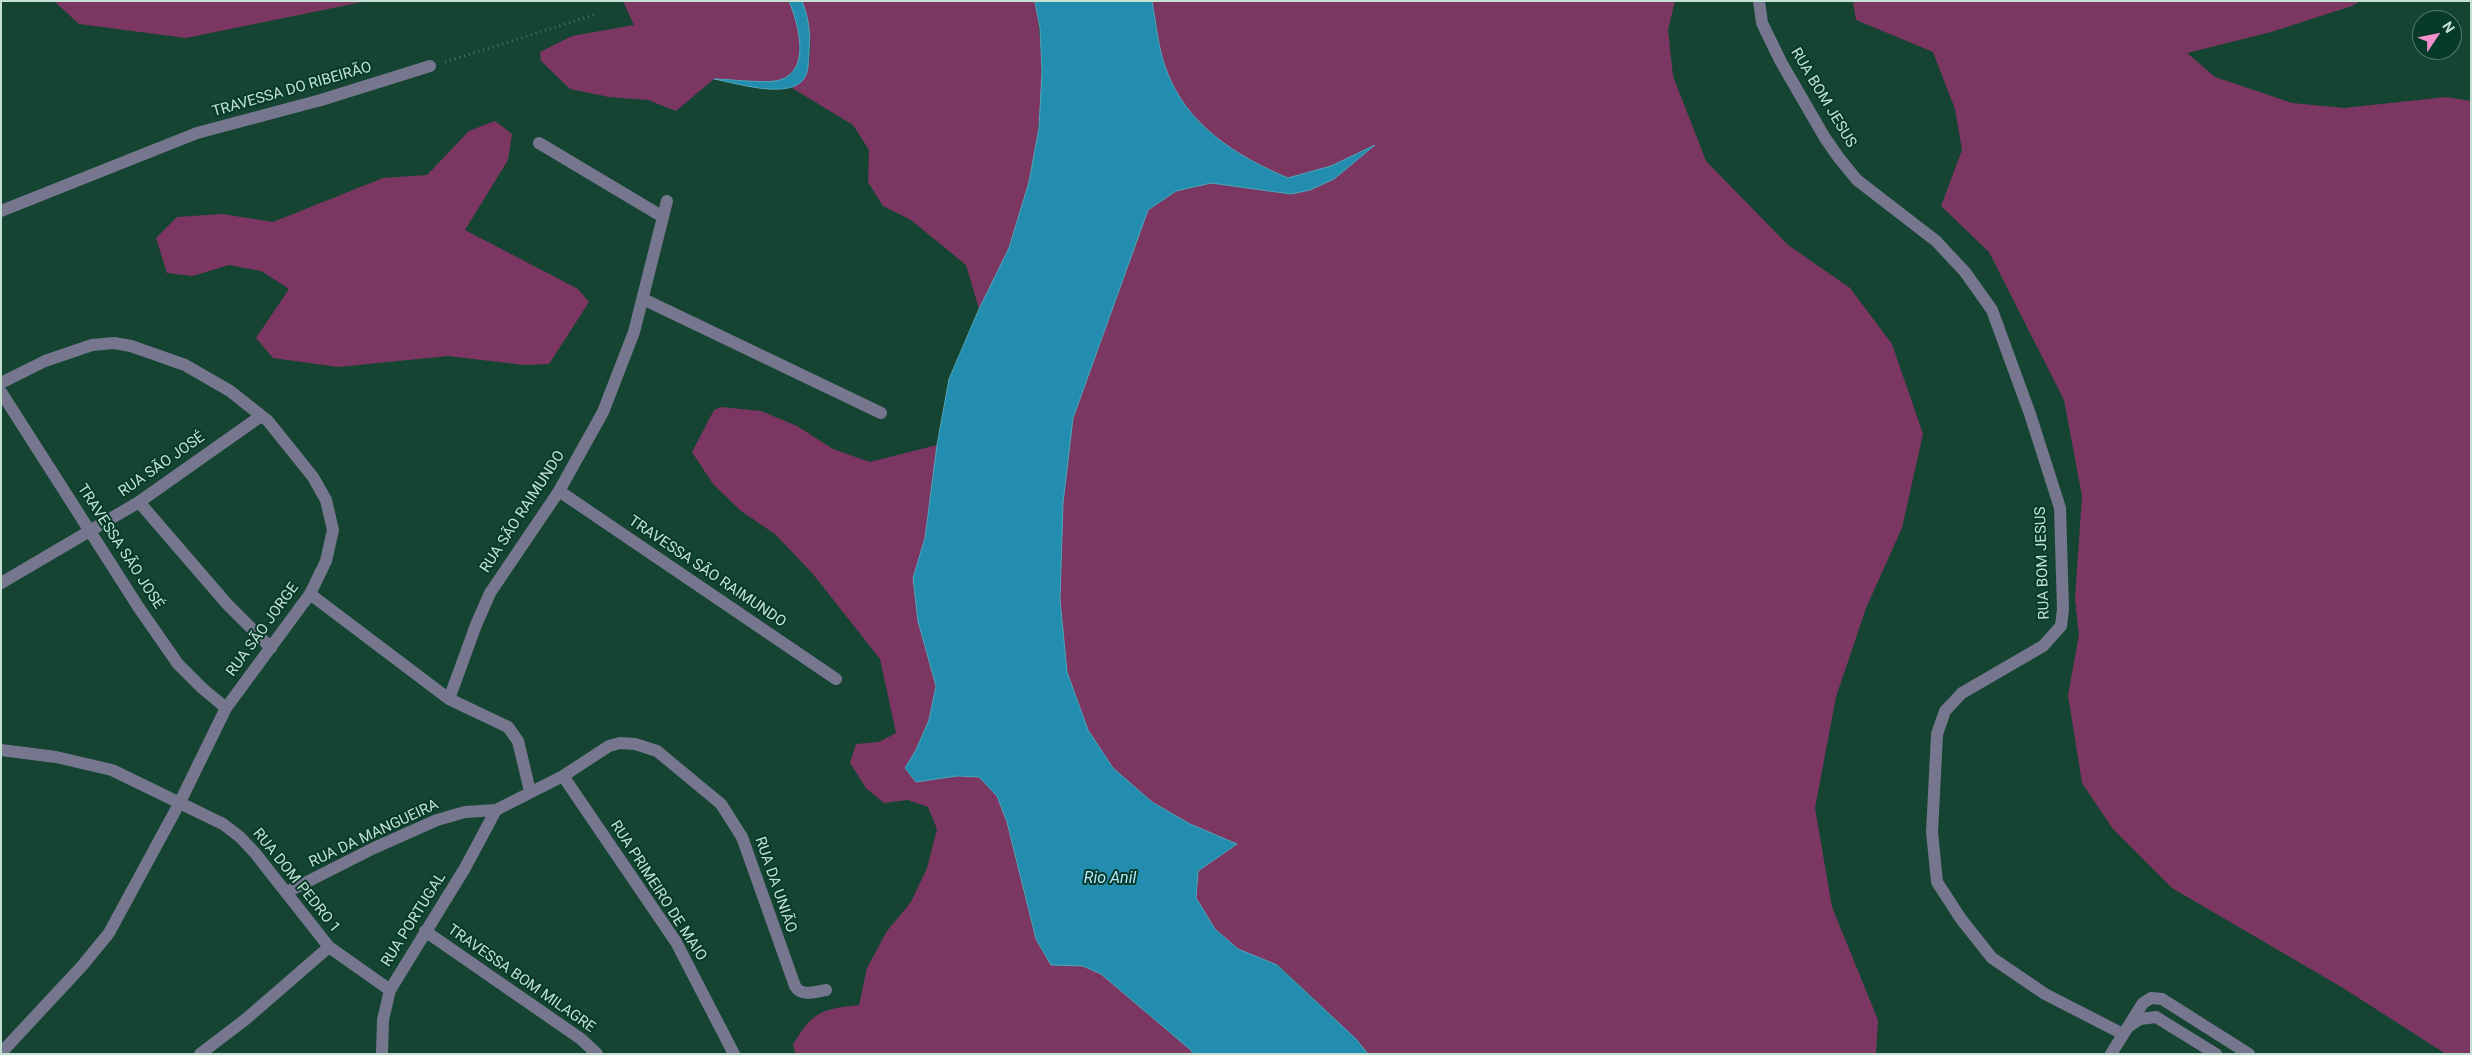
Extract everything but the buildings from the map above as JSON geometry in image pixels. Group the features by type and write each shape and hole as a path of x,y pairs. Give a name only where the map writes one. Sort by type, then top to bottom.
{"street":[{"name":"RUA BOM JESUS","path":"1759,1 1762,23 1781,62 1825,138 1839,158 1857,180 1936,242 1964,272 1992,310 2030,414 2060,508 2063,609 2061,626 2043,646 1962,693 1945,711 1937,734 1932,832 1937,882 1961,919 1992,958 2045,994 2126,1030"},
{"name":"TRAVESSA DO RIBEIRÃO","path":"1,211 197,133 322,100 430,66"},
{"path":"539,143 663,217"},
{"name":"RUA SÃO RAIMUNDO","path":"449,699 476,625 490,593 559,491 603,412 634,332 666,201"},
{"path":"643,299 881,413"},
{"name":"RUA SÃO JORGE","path":"1,383 45,361 92,345 114,343 131,346 186,365 230,391 268,420 297,455 326,500 333,530 326,561 310,594 226,708 180,802 109,933 10,1050"},
{"name":"TRAVESSA SÃO JOSÉ","path":"1,392 139,608 178,664 226,708"},
{"name":"RUA SÃO JOSÉ","path":"1,583 139,502 261,416"},
{"name":"TRAVESSA SÃO RAIMUNDO","path":"559,491 836,679"},
{"path":"139,502 227,604 271,648"},
{"path":"310,594 449,699 508,727 514,733 530,791"},
{"name":"RUA DA UNIÃO","path":"609,746 620,743 635,744 657,751 721,804 742,837 794,986 803,993 826,990"},
{"name":"RUA DA MANGUEIRA","path":"287,892 374,848 437,820 465,812 496,810 530,791 563,776 609,746"},
{"name":"RUA DOM PEDRO 1","path":"1,750 56,757 112,770 223,824 240,837 287,892 329,947 390,990"},
{"name":"RUA PRIMEIRO DE MAIO","path":"563,776 676,942 734,1054"},
{"name":"RUA PORTUGAL","path":"382,1054 383,1020 390,990 465,868 496,810"},
{"name":"TRAVESSA BOM MILAGRE","path":"425,931 581,1040 597,1054"},
{"path":"200,1054 246,1020 329,947"},
{"path":"2111,1054 2142,1004 2151,998 2162,1000 2249,1054"},
{"path":"2126,1030 2140,1020 2156,1017 2216,1054"}],"path":[{"path":"430,66 597,14"}],"shaded area":[{"path":"54,1 367,1 186,38 79,24"},
{"path":"623,1 789,1 799,33 800,45 796,67 790,75 774,81 714,79 676,111 648,100 609,97 570,89 541,61 540,52 572,36 634,25"},
{"path":"802,1 1035,1 1041,63 1041,95 1034,157 1019,218 1009,248 979,309 966,265 911,220 883,206 868,182 869,150 853,125 792,88 801,80 806,71 811,48 808,23"},
{"path":"1152,1 1675,1 1668,30 1673,76 1706,161 1788,245 1850,288 1892,344 1923,434 1902,528 1866,608 1836,697 1815,808 1832,907 1878,1020 1876,1054 1368,1054 1356,1039 1278,965 1238,950 1215,929 1196,898 1198,871 1237,844 1190,824 1152,802 1113,768 1088,730 1067,672 1060,600 1063,503 1073,418 1148,210 1176,191 1211,183 1291,194 1334,179 1373,147 1331,166 1288,178 1232,149 1200,122 1186,107 1175,89 1161,53"},
{"path":"1853,1 2360,1 2352,6 2271,32 2187,53 2215,77 2292,103 2344,108 2446,97 2471,101 2471,1054 2446,1054 2343,988 2172,888 2113,829 2082,783 2068,695 2079,635 2075,599 2082,496 2064,400 1989,252 1941,206 1962,150 1955,109 1933,52 1856,20"},
{"path":"495,121 512,134 508,160 465,230 578,289 589,302 549,364 524,365 448,356 338,367 273,358 256,338 289,289 261,271 229,265 193,276 167,273 156,238 177,217 223,214 273,222 383,178 427,175 469,131"},
{"path":"721,407 761,411 797,426 833,449 870,462 937,445 925,538 913,578 918,621 936,686 929,720 916,750 905,769 916,782 957,776 979,777 997,796 1007,822 1036,939 1051,965 1083,966 1101,974 1192,1051 1192,1054 796,1054 793,1045 812,1019 835,1008 859,1005 867,968 887,931 911,902 927,868 937,829 928,807 908,800 884,803 866,788 850,763 856,744 879,742 896,733 880,659 813,574 775,534 741,511 713,484 692,452 714,410"}],"water":[{"path":"789,1 802,1 807,15 809,46 808,68 805,77 798,84 788,88 776,89 763,89 714,79 774,81 790,75 796,67 800,45 796,21"},
{"name":"Rio Anil","path":"1035,1 1152,1 1163,61 1175,89 1186,107 1215,136 1232,149 1288,178 1331,166 1375,145 1334,179 1310,190 1291,194 1211,183 1176,191 1148,210 1073,418 1063,503 1060,600 1067,672 1088,730 1113,768 1152,802 1190,824 1237,844 1198,871 1196,898 1215,929 1238,949 1277,965 1356,1039 1368,1054 1192,1054 1192,1051 1101,974 1083,966 1051,965 1036,939 1007,822 997,796 979,777 957,776 916,782 905,768 916,750 929,720 936,686 918,621 913,578 925,538 937,445 949,379 979,309 1009,248 1029,182 1039,128 1042,71 1040,28"}]}
